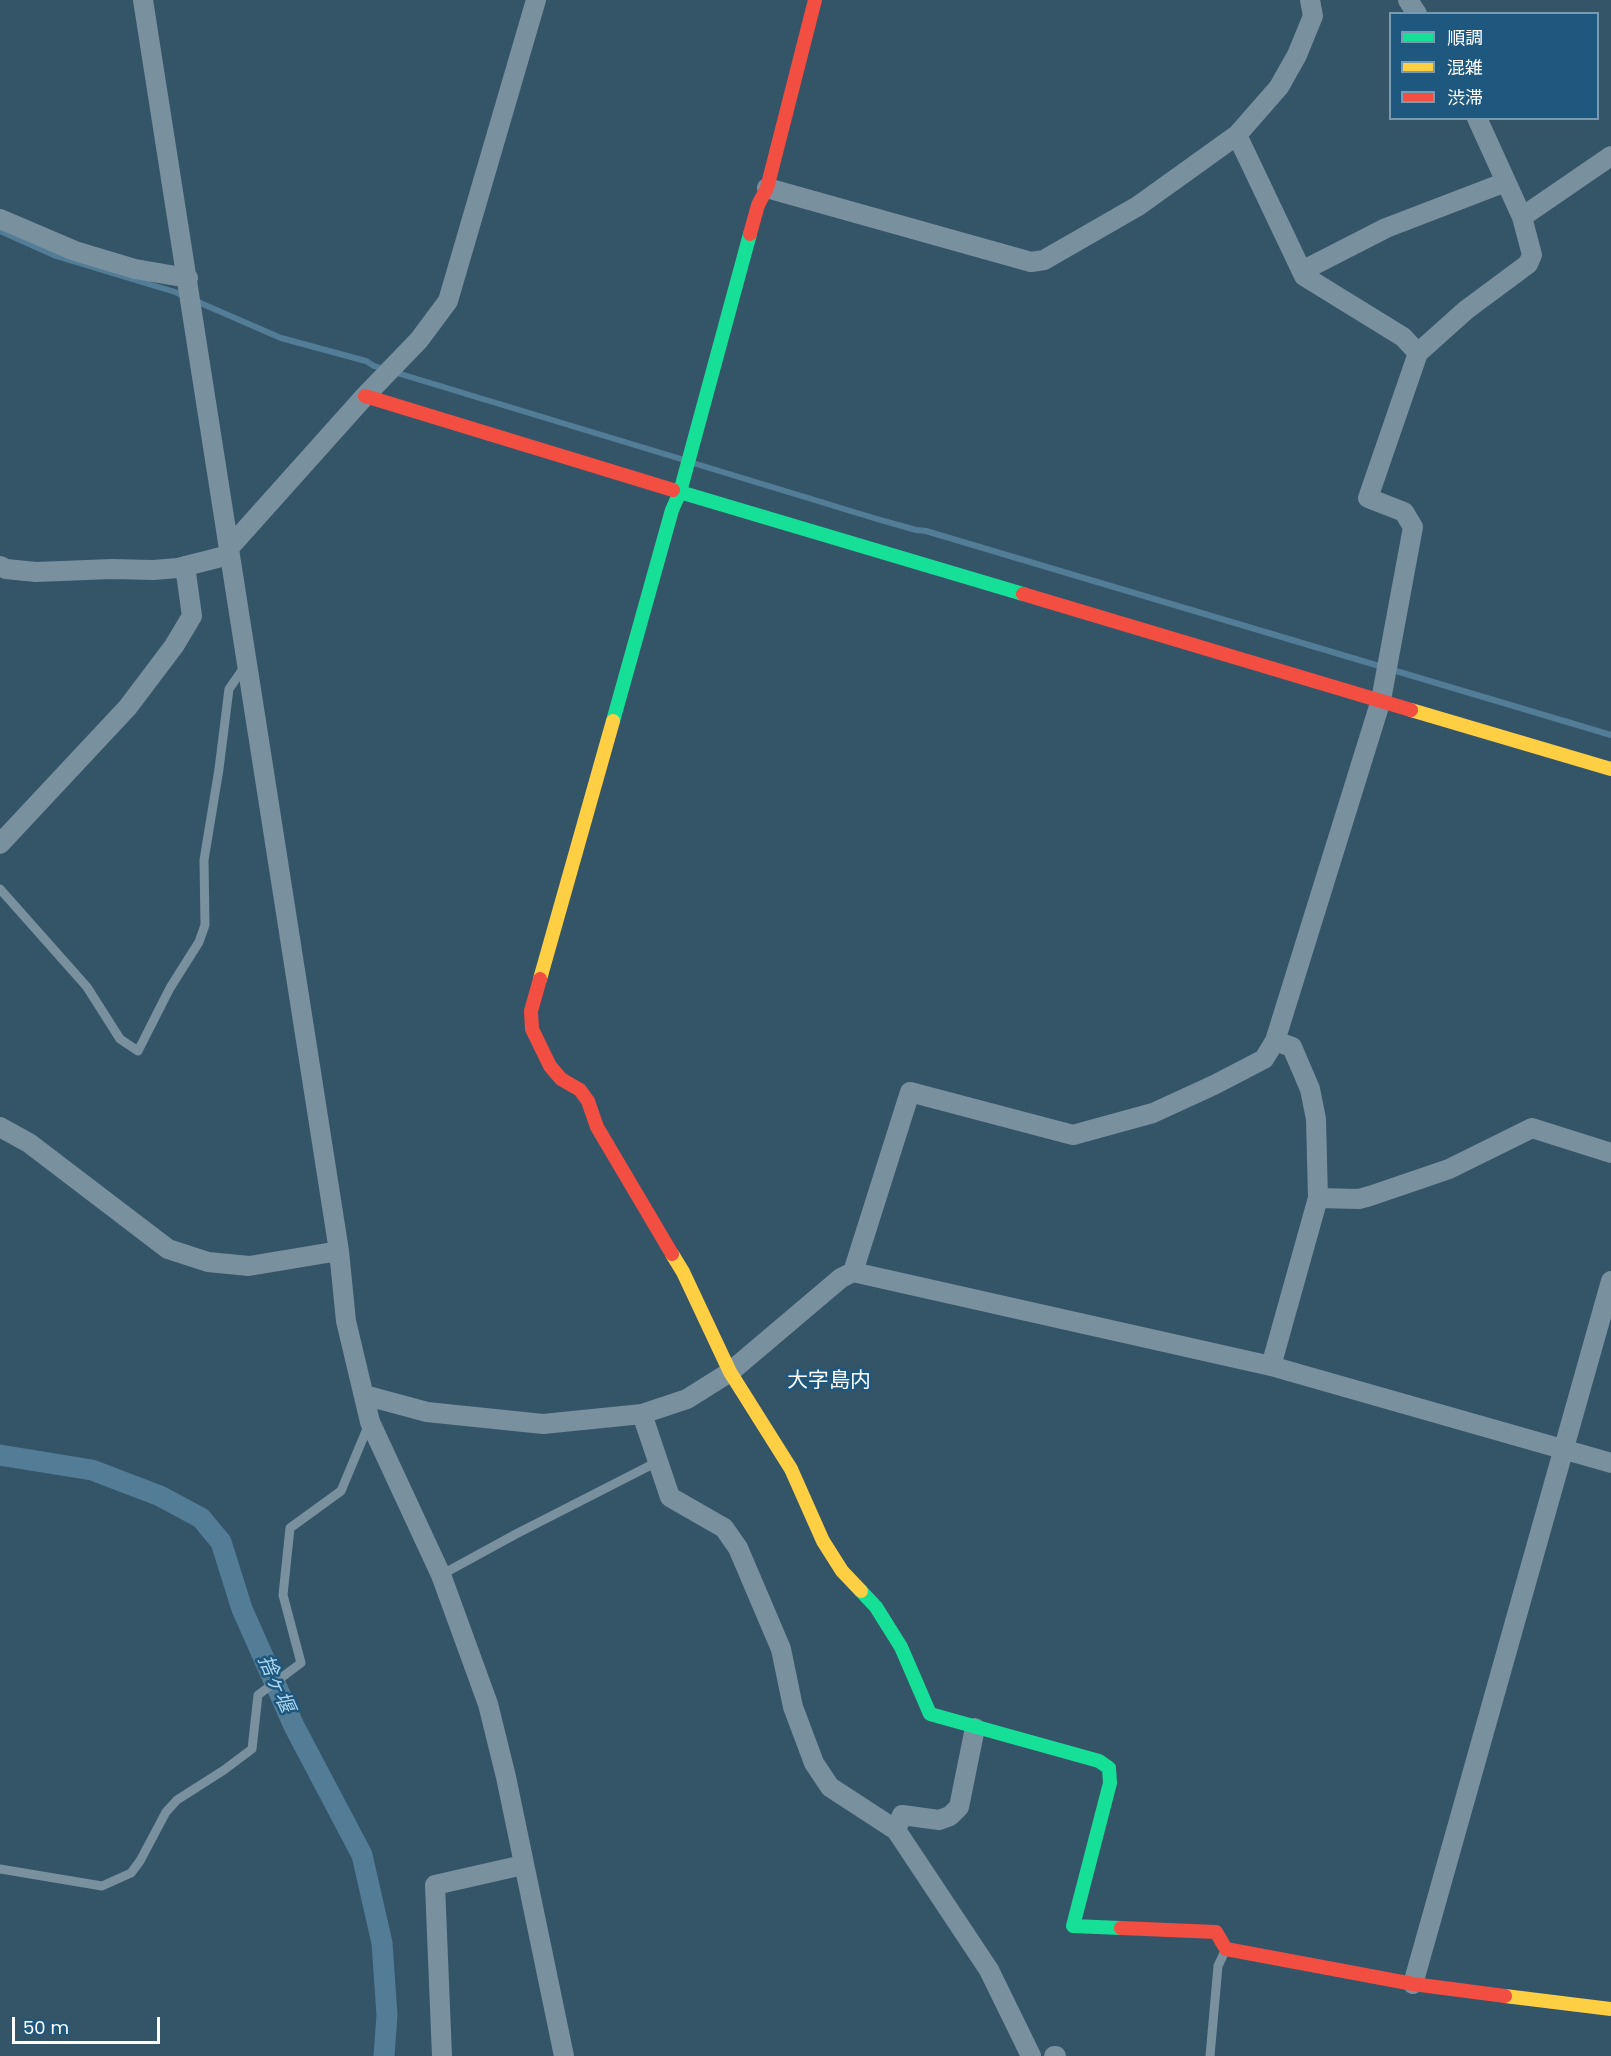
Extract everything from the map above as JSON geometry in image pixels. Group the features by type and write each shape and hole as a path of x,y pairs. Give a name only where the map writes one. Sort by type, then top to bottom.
{"street":[{"path":"143,0 339,1251 346,1321 370,1422 441,1575 488,1704 506,1777 564,2056"},
{"path":"0,566 6,569 36,572 153,570 185,566 229,551 365,396 419,340 448,301 536,0"},
{"path":"815,0 767,188 758,205 680,492 669,522 531,1011 532,1029 550,1066 561,1079 580,1090 588,1101 597,1126 683,1272 730,1372 791,1469 823,1541 842,1571 876,1607 901,1647 930,1714 1099,1761 1109,1768 1110,1783 1073,1926 1216,1932 1226,1949 1413,1984 1611,2009"},
{"path":"767,188 1031,262 1044,260 1138,206 1237,135 1279,87 1297,55 1313,16 1310,0"},
{"path":"853,1272 910,1092 1073,1136 1153,1113 1214,1085 1264,1059 1275,1041 1381,700 1413,527 1404,512 1368,498 1418,353 1466,310 1528,264 1532,255 1522,217 1478,120"},
{"path":"1237,135 1304,276 1403,337 1418,353"},
{"path":"1522,217 1609,160"},
{"path":"1302,271 1386,228 1506,182"},
{"path":"0,219 75,251 135,269 188,278"},
{"path":"365,396 1611,769"},
{"path":"0,844 128,707 174,646 192,616 185,566"},
{"path":"1271,1366 1318,1198 1316,1119 1310,1089 1292,1047 1275,1041"},
{"path":"0,1127 29,1143 168,1249 208,1262 249,1266 339,1251"},
{"path":"1318,1198 1359,1199 1371,1196 1449,1169 1532,1128 1611,1153"},
{"path":"364,1395 427,1412 543,1424 642,1413 687,1399 730,1372 841,1278 853,1272 1271,1366 1611,1463"},
{"path":"1413,1984 1611,1281"},
{"path":"642,1413 670,1497 724,1528 738,1548 781,1649 793,1707 814,1763 830,1786 896,1830 989,1970 1031,2056"},
{"path":"896,1830 902,1815 939,1820 950,1816 959,1807 975,1728"},
{"path":"442,2056 435,1885 523,1864"}],"lane":[{"path":"0,889 87,987 120,1039 138,1051 170,988 199,942 206,925 204,860 229,689 246,664"},
{"path":"0,1869 102,1886 131,1873 140,1861 166,1812 177,1800 252,1749 258,1695 301,1663 283,1595 290,1528 342,1491 370,1422"},
{"path":"441,1575 658,1461"},
{"path":"1210,2056 1218,1966 1226,1949"}],"waterway":[{"path":"0,231 56,256 175,292 281,338 366,361 374,366 681,459"},
{"path":"693,463 1611,735"},
{"name":"捨ヶ堰","path":"0,1455 92,1470 160,1496 201,1518 221,1542 242,1609 294,1726 362,1855 382,1943 387,2015 384,2056"}],"traffic: fast":[{"path":"613,721 672,510 680,492 750,234"},
{"path":"673,490 1023,594"},
{"path":"861,1591 876,1607 901,1647 930,1714 1099,1761 1109,1768 1110,1783 1073,1926 1121,1928"}],"traffic: slow":[{"path":"1411,710 1611,769"},
{"path":"540,979 613,721"},
{"path":"672,1254 683,1272 730,1372 791,1469 823,1541 842,1571 861,1591"},
{"path":"1505,1996 1611,2009"}],"traffic: jam":[{"path":"750,234 758,205 767,188 815,0"},
{"path":"365,396 673,490"},
{"path":"1023,594 1411,710"},
{"path":"540,979 531,1011 532,1029 550,1066 561,1079 580,1090 588,1101 597,1127 672,1254"},
{"path":"1121,1928 1216,1932 1226,1949 1413,1984 1505,1996"}],"district":[{"name":"大字島内","path":"829,1382"}]}
